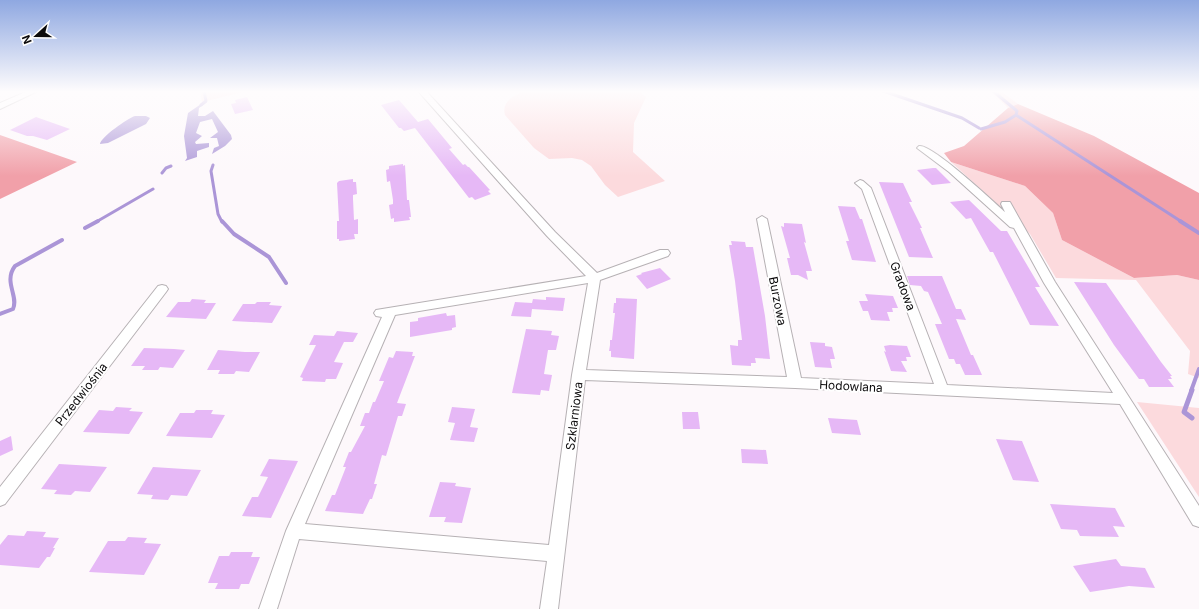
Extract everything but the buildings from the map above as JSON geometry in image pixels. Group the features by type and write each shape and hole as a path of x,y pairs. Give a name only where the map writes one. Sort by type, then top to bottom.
{"street":[{"path":"448,119 551,234 594,278"},
{"path":"922,148 952,170 1021,231"},
{"name":"Gradowa","path":"860,183 866,188 943,391"},
{"path":"1006,204 1050,283 1124,398 1199,520"},
{"name":"Burzowa","path":"762,219 795,383"},
{"path":"268,609 294,532 385,312 594,278 664,253"},
{"name":"Szklarniowa","path":"549,609 579,375 594,278"},
{"name":"Przedwiośnia","path":"0,499 162,290"},
{"name":"Hodowlana","path":"579,375 1124,398"},
{"path":"294,532 556,554"}],"shaded area":[{"path":"149,119 146,124 108,143 100,144 115,128 127,120"},
{"path":"187,119 210,119 200,122 196,133 202,136 195,142 196,144 209,143 209,147 197,151 197,157 185,161 187,158 184,136"},
{"path":"212,119 219,119 231,135 232,139 225,146 212,154 214,148 219,146 217,138 210,138 218,132"},
{"path":"509,119 636,119 634,123 633,152 665,181 618,197 605,185 591,166 582,160 572,158 549,159 534,148"},
{"path":"995,119 1055,119 1094,136 1199,193 1199,280 1177,275 1134,278 1062,240 1053,213 1025,186 951,162 944,153 964,146"},
{"path":"0,135 77,162 0,199"},
{"path":"951,162 1025,186 1053,213 1062,240 1134,278 1177,275 1199,280 1199,378 1188,374 1190,351 1136,280 1056,278 1030,234"},
{"path":"1137,402 1199,408 1199,497"}],"waterway":[{"path":"964,119 979,128"},
{"path":"981,129 1009,119"},
{"path":"1023,119 1182,222"},
{"path":"213,165 211,171 218,214 222,222"},
{"path":"162,173 166,168 171,166"},
{"path":"96,222 153,189"},
{"path":"85,228 98,221"},
{"path":"222,221 234,234 269,257 286,283"},
{"path":"1180,221 1199,233"},
{"path":"0,314 13,309 14,299 10,278 15,266 62,240"},
{"path":"1191,391 1199,369"},
{"path":"1192,390 1184,412 1192,418"}]}
